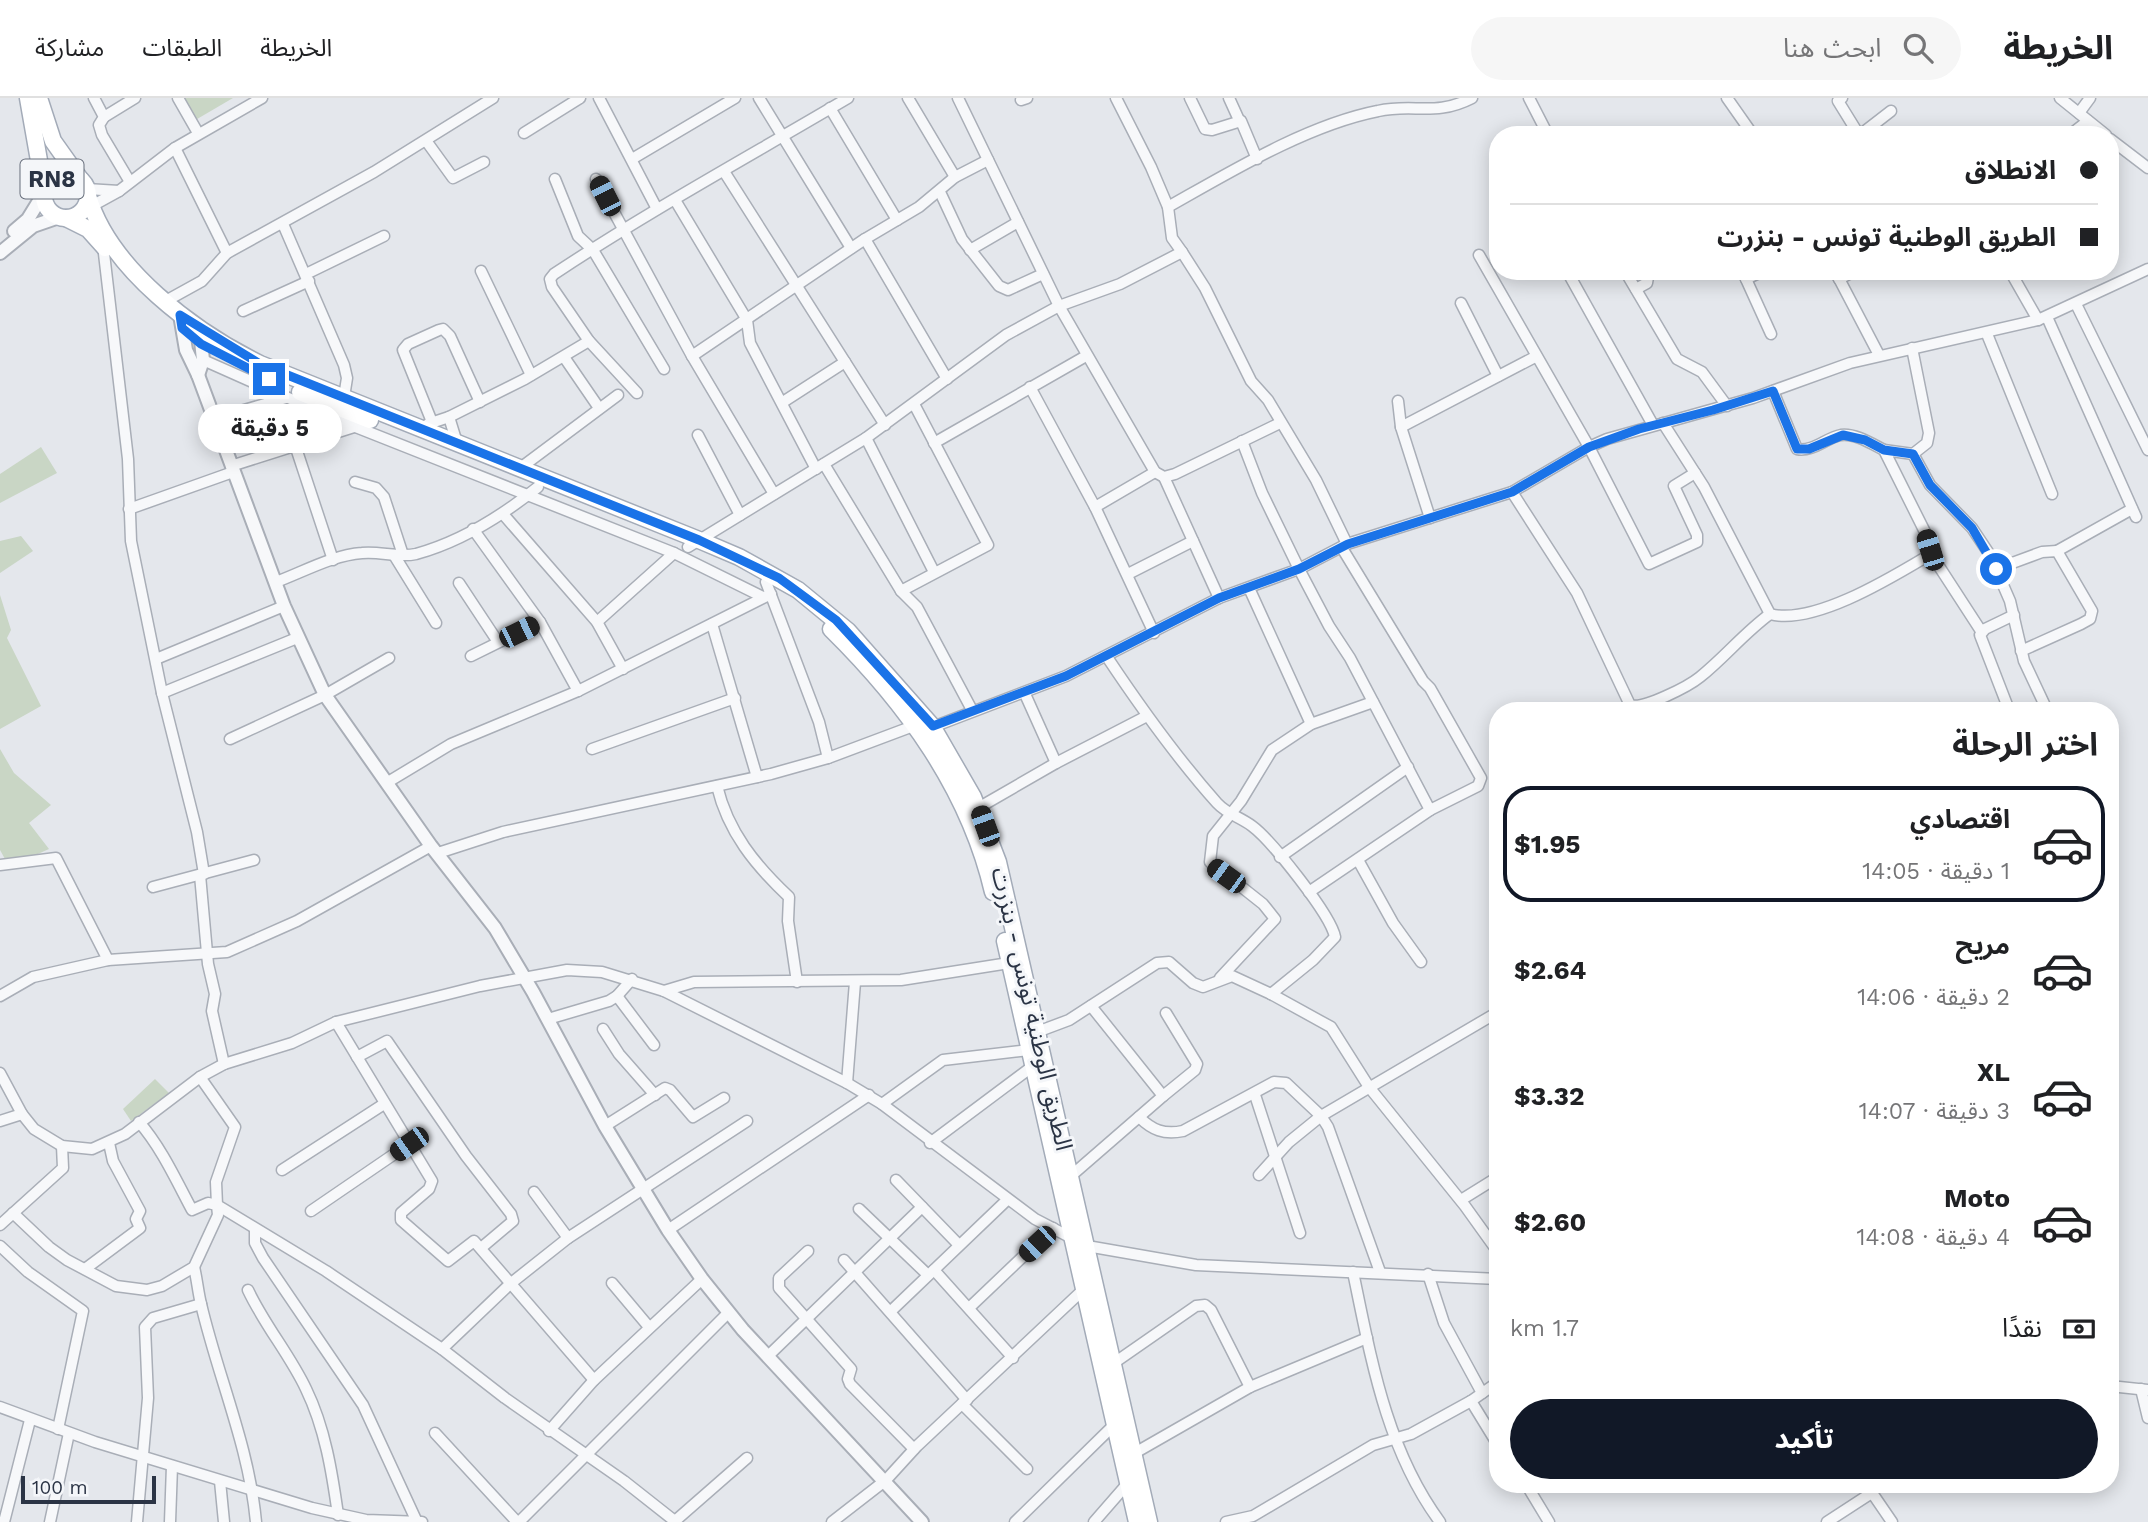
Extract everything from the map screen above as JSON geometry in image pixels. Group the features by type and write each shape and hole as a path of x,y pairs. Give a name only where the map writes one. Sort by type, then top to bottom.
{"main road":[{"name":"RN8","path":"27,98 47,208 78,203 59,175 44,191"},
{"name":"الطريق الوطنية تونس - بنزرت","path":"39,98 88,229 145,295 181,322"},
{"name":"الطريق الوطنية تونس - بنزرت","path":"78,203 201,345 284,386 482,459 518,469 687,547 767,591 798,601 827,625 923,728 963,802 986,862 1137,1522"},
{"name":"الطريق الوطنية تونس - بنزرت","path":"201,345 260,364 457,443 532,492 779,578 818,604 861,644 978,808 998,862 1072,1175 1149,1522"}],"street":[{"path":"94,98 104,117"},
{"path":"131,182 99,125 104,117 135,98"},
{"path":"178,98 198,133"},
{"path":"164,302 202,281 219,258 227,253 427,142 494,98"},
{"path":"524,133 580,98"},
{"path":"599,98 657,209"},
{"path":"632,159 734,98"},
{"path":"759,98 851,248"},
{"path":"637,393 589,341 552,287 550,279 657,209 783,139 848,98"},
{"path":"908,98 955,177"},
{"path":"958,98 1059,306 1086,356 1160,474 1219,598"},
{"path":"1116,98 1168,207 1172,238 1205,288 1251,381 1268,400 1316,480 1345,546 1481,778 1478,786 1430,810 1309,892"},
{"path":"1190,98 1205,129 1212,131 1239,120"},
{"path":"1229,98 1258,159"},
{"path":"1168,207 1310,133 1377,111 1440,110 1472,98"},
{"path":"1529,98 1543,126"},
{"path":"1727,98 1747,126"},
{"path":"1843,98 1838,101 1854,126"},
{"path":"2060,98 2094,126"},
{"path":"2079,113 2090,98"},
{"path":"0,253 33,226 78,203 119,191 175,148 259,99"},
{"path":"830,108 897,220"},
{"path":"1872,126 1891,111"},
{"path":"2082,126 2088,121"},
{"path":"427,142 453,178 484,162"},
{"path":"2119,146 2148,168"},
{"path":"175,148 227,253"},
{"path":"692,356 851,248 940,192 955,177 988,160"},
{"path":"724,173 885,425"},
{"path":"555,179 579,236 593,250 664,369"},
{"path":"596,179 692,356 774,494"},
{"path":"0,244 28,219 44,191"},
{"path":"78,203 119,191"},
{"path":"940,192 971,250 1003,289 1015,288 1043,274"},
{"path":"675,200 747,320 750,343 820,467 901,591 917,607 972,710"},
{"path":"971,250 1018,222"},
{"path":"283,223 347,372 344,397"},
{"path":"243,311 384,236"},
{"path":"866,239 947,379"},
{"path":"103,245 128,459 129,509 135,566 162,693 192,807 202,874 208,964 215,994 214,1028 224,1064"},
{"path":"597,622 687,547 866,438 1006,335 1059,306 1120,284 1182,252"},
{"path":"1479,255 1489,273"},
{"path":"0,996 33,978 108,960 209,956 227,952 267,936 434,850 503,832 757,777 828,758 1025,694 1107,657 1219,598 1299,569 1345,546 1512,492 1589,447 1658,424 1727,406 1879,355 1987,334 2042,318 2148,269"},
{"path":"481,271 531,375"},
{"path":"1493,280 1589,447 1651,565 1697,542 1697,535 1674,486 1695,473"},
{"path":"1572,280 1658,424 1695,473 1770,614 1779,617 1803,613 1856,596 1931,554"},
{"path":"1630,280 1677,359 1702,372 1727,406"},
{"path":"1636,289 1647,284 1648,280"},
{"path":"1747,280 1771,334"},
{"path":"1840,280 1879,355"},
{"path":"1996,569 2042,552 2057,551 2134,513 2042,318 2016,280"},
{"path":"1461,303 1498,376"},
{"path":"2076,304 2148,450"},
{"path":"181,322 186,350 198,374 284,606 325,695 434,850 489,919 548,1019 605,1126 668,1230 702,1279 768,1356 886,1480 922,1522"},
{"path":"432,422 403,350 408,344 439,330 443,329 450,336 480,402"},
{"path":"1987,334 2052,494"},
{"path":"414,428 449,417 480,402 589,341"},
{"path":"198,374 201,345 300,405 532,492"},
{"path":"1773,391 1797,449 1809,449 1843,435 1865,440 1884,450 1913,454 1927,443 1929,433 1912,348"},
{"path":"564,356 599,408"},
{"path":"934,443 1086,356"},
{"path":"1401,427 1535,357"},
{"path":"783,402 845,362"},
{"path":"1030,387 1095,507 1154,633"},
{"path":"518,469 618,395"},
{"path":"213,419 286,398"},
{"path":"1398,401 1401,427 1430,518"},
{"path":"901,591 988,545 914,404"},
{"path":"300,405 312,440"},
{"path":"449,417 457,443"},
{"path":"1095,507 1160,474 1280,423"},
{"path":"129,509 295,445 354,427"},
{"path":"698,435 740,515"},
{"path":"866,438 934,572"},
{"path":"1242,441 1262,493 1299,569 1430,810"},
{"path":"295,445 333,560"},
{"path":"1884,450 1925,532 1931,554 1981,631 1980,639 2006,702"},
{"path":"1913,454 1930,485 1972,528 1996,569 2014,615 2021,651 2043,702"},
{"path":"355,482 380,492 399,555 436,623"},
{"path":"276,582 333,560 363,552 399,555 422,552 503,514 532,492"},
{"path":"1512,492 1577,593 1629,702"},
{"path":"503,514 597,622 623,669"},
{"path":"473,529 540,622 579,691"},
{"path":"1129,575 1194,541"},
{"path":"2021,651 2081,624 2092,615 2091,607 2057,551"},
{"path":"458,583 498,642"},
{"path":"1249,588 1311,724"},
{"path":"388,782 484,728 579,691 712,625 767,591 818,722 828,758"},
{"path":"156,659 284,606"},
{"path":"1651,702 1698,679 1749,629 1770,614"},
{"path":"1981,631 2014,615"},
{"path":"471,656 540,622"},
{"path":"712,625 757,777"},
{"path":"162,693 298,638"},
{"path":"1107,657 1182,763 1229,813 1255,827 1309,892 1330,922 1335,937 1271,994"},
{"path":"230,739 325,695 389,658"},
{"path":"1025,694 1056,763"},
{"path":"592,749 735,698"},
{"path":"1220,978 1275,919 1263,904 1210,862 1213,836 1241,801 1272,750 1311,724 1373,702"},
{"path":"978,808 1056,763 1147,716"},
{"path":"1280,857 1408,766"},
{"path":"717,786 726,818 743,847 790,900 788,921 797,982"},
{"path":"2,862 56,858 108,960"},
{"path":"153,887 254,860"},
{"path":"1358,860 1393,923 1422,962"},
{"path":"664,991 694,982 901,980 1009,962"},
{"path":"1037,1032 1069,1020 1157,962 1169,962 1193,983 1203,987 1220,978 1232,976 1331,1027 1369,1087 1461,1200 1489,1239"},
{"path":"0,1073 22,1114 34,1129 62,1146 81,1150 109,1143 200,1077 224,1064 292,1043 336,1022 525,978 576,970 632,979 664,991 847,1083 883,1104 1007,1200 1087,1246 1195,1265 1489,1278"},
{"path":"548,1019 617,996 632,979"},
{"path":"847,1083 855,982"},
{"path":"617,996 654,1045"},
{"path":"1091,1006 1163,1096"},
{"path":"1072,1175 1195,1070 1197,1063 1166,1013"},
{"path":"1259,1175 1321,1115 1489,1017"},
{"path":"336,1022 432,1181 429,1189 401,1213 401,1220 447,1261 452,1260 473,1240 594,1380"},
{"path":"603,1029 619,1054 655,1095"},
{"path":"357,1057 387,1041 466,1156 511,1214 513,1221 481,1248"},
{"path":"883,1104 943,1060 1031,1058"},
{"path":"930,1143 1008,1082 1031,1058"},
{"path":"13,1213 48,1247 116,1286 136,1290 156,1289 194,1267 218,1215 216,1182 235,1127 200,1077"},
{"path":"1139,1117 1150,1128 1172,1133 1183,1132 1275,1082 1283,1082 1321,1115 1340,1157 1380,1272"},
{"path":"605,1126 665,1088 670,1090 694,1117 724,1098"},
{"path":"668,1230 869,1095"},
{"path":"1255,1095 1300,1233"},
{"path":"282,1170 384,1104"},
{"path":"0,1121 22,1114"},
{"path":"442,1349 510,1284 568,1238 747,1121"},
{"path":"139,1122 156,1142 161,1156 192,1210 208,1203 217,1205 326,1271 442,1349 549,1431 587,1455 676,1521 747,1458"},
{"path":"85,1269 140,1228 136,1219 140,1211 113,1161 109,1143"},
{"path":"311,1211 409,1144"},
{"path":"0,1224 63,1168 62,1146"},
{"path":"896,1181 958,1244"},
{"path":"1461,1200 1489,1183"},
{"path":"534,1192 568,1238"},
{"path":"891,1311 1007,1200"},
{"path":"768,1356 922,1207"},
{"path":"859,1209 970,1307 1013,1358"},
{"path":"970,1307 1053,1228"},
{"path":"0,1407 30,1420 145,1458 312,1508 366,1520 419,1522 363,1405 263,1258 255,1243 255,1230"},
{"path":"0,1246 27,1272 83,1311 58,1429"},
{"path":"808,1251 778,1280 779,1288 851,1369 848,1379 850,1384 914,1449"},
{"path":"844,1260 891,1311 964,1402 1027,1469"},
{"path":"194,1267 201,1304 253,1491 256,1522"},
{"path":"1353,1272 1373,1370 1394,1438 1440,1522"},
{"path":"1428,1274 1444,1323 1482,1393"},
{"path":"549,1431 594,1380 702,1279"},
{"path":"612,1283 649,1326"},
{"path":"832,1522 886,1480 914,1449 1084,1289"},
{"path":"248,1290 266,1327 295,1369 316,1411 338,1515"},
{"path":"137,1522 145,1458 148,1398 145,1326 153,1318 201,1304"},
{"path":"1114,1363 1196,1306 1205,1305 1211,1310 1250,1387"},
{"path":"435,1433 518,1522 729,1312"},
{"path":"1133,1454 1250,1387 1367,1338"},
{"path":"2119,1387 2144,1389 2148,1418"},
{"path":"1226,1522 1253,1516 1361,1451 1411,1434 1489,1388"},
{"path":"1471,1401 1489,1430"},
{"path":"4,1522 30,1420"},
{"path":"1015,1522 1115,1424"},
{"path":"50,1522 69,1433"},
{"path":"170,1522 172,1466"},
{"path":"220,1481 224,1522"},
{"path":"1094,1522 1128,1483"},
{"path":"1531,1493 1549,1522"},
{"path":"1827,1522 1863,1493"},
{"path":"1871,1493 1892,1522"},
{"path":"312,1508 314,1522"}],"green space":[{"path":"179,98 233,98 192,122"},
{"path":"41,447 57,473 0,503 0,474"},
{"path":"21,536 33,551 0,573 0,541"},
{"path":"0,595 11,630 7,638 41,706 0,729"},
{"path":"0,749 14,773 51,805 29,823 49,849 31,857 5,859 0,850"},
{"path":"155,1079 169,1093 131,1121 123,1109"}],"route":[{"path":"269,379 201,344 182,328 180,315 200,331 260,364 699,540 779,578 818,604 861,644 933,726 972,710 1025,694 1135,643 1219,598 1299,569 1348,544 1512,492 1607,439 1773,391 1797,449 1809,449 1849,435 1884,450 1913,454 1930,485 1948,507 1972,528 1996,569"}]}
